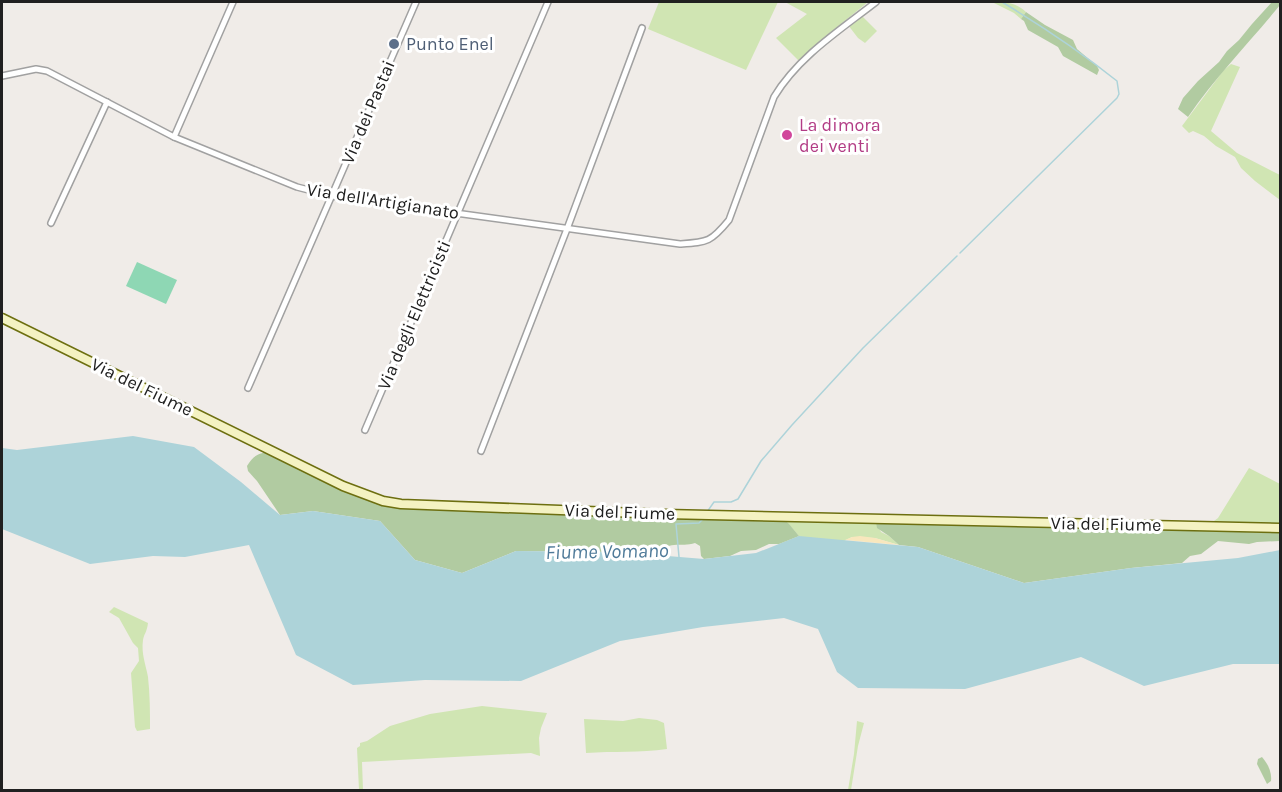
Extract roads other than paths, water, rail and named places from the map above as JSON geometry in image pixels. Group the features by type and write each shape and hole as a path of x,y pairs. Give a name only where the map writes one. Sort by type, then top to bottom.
{"street":[{"path":"174,137 233,2"},
{"name":"Via dei Pastai","path":"248,388 416,2"},
{"name":"Via degli Elettricisti","path":"365,430 548,2"},
{"name":"Via dell'Artigianato","path":"2,76 36,69 47,71 174,137 297,187 332,196 680,244 703,242 716,235 729,220 774,97 783,83 820,46 876,2"},
{"path":"481,451 642,28"},
{"path":"51,223 107,102"},
{"name":"Via del Fiume","path":"2,318 344,486 383,501 401,504 665,514 1281,528"}],"water":[{"path":"133,436 194,447 280,515 313,511 380,521 415,560 462,573 516,551 619,552 704,559 756,553 799,536 918,547 1024,583 1131,568 1238,558 1280,550 1280,664 1233,664 1144,686 1081,657 965,689 858,688 837,672 818,629 784,618 703,627 620,641 521,681 425,680 353,685 296,655 249,545 185,557 153,556 90,564 2,529 2,448 17,450"}],"waterway":[{"path":"960,253 1119,94 1117,81 1032,20 1002,2"},
{"path":"707,512 714,502 731,502 738,499 761,461 792,425 863,348 957,256"},
{"name":"Fiume Vomano","path":"679,557 676,524 699,523 703,519"}],"place":[{"name":"Punto Enel","path":"394,44"},
{"name":"La dimora dei venti","path":"787,135"}]}
